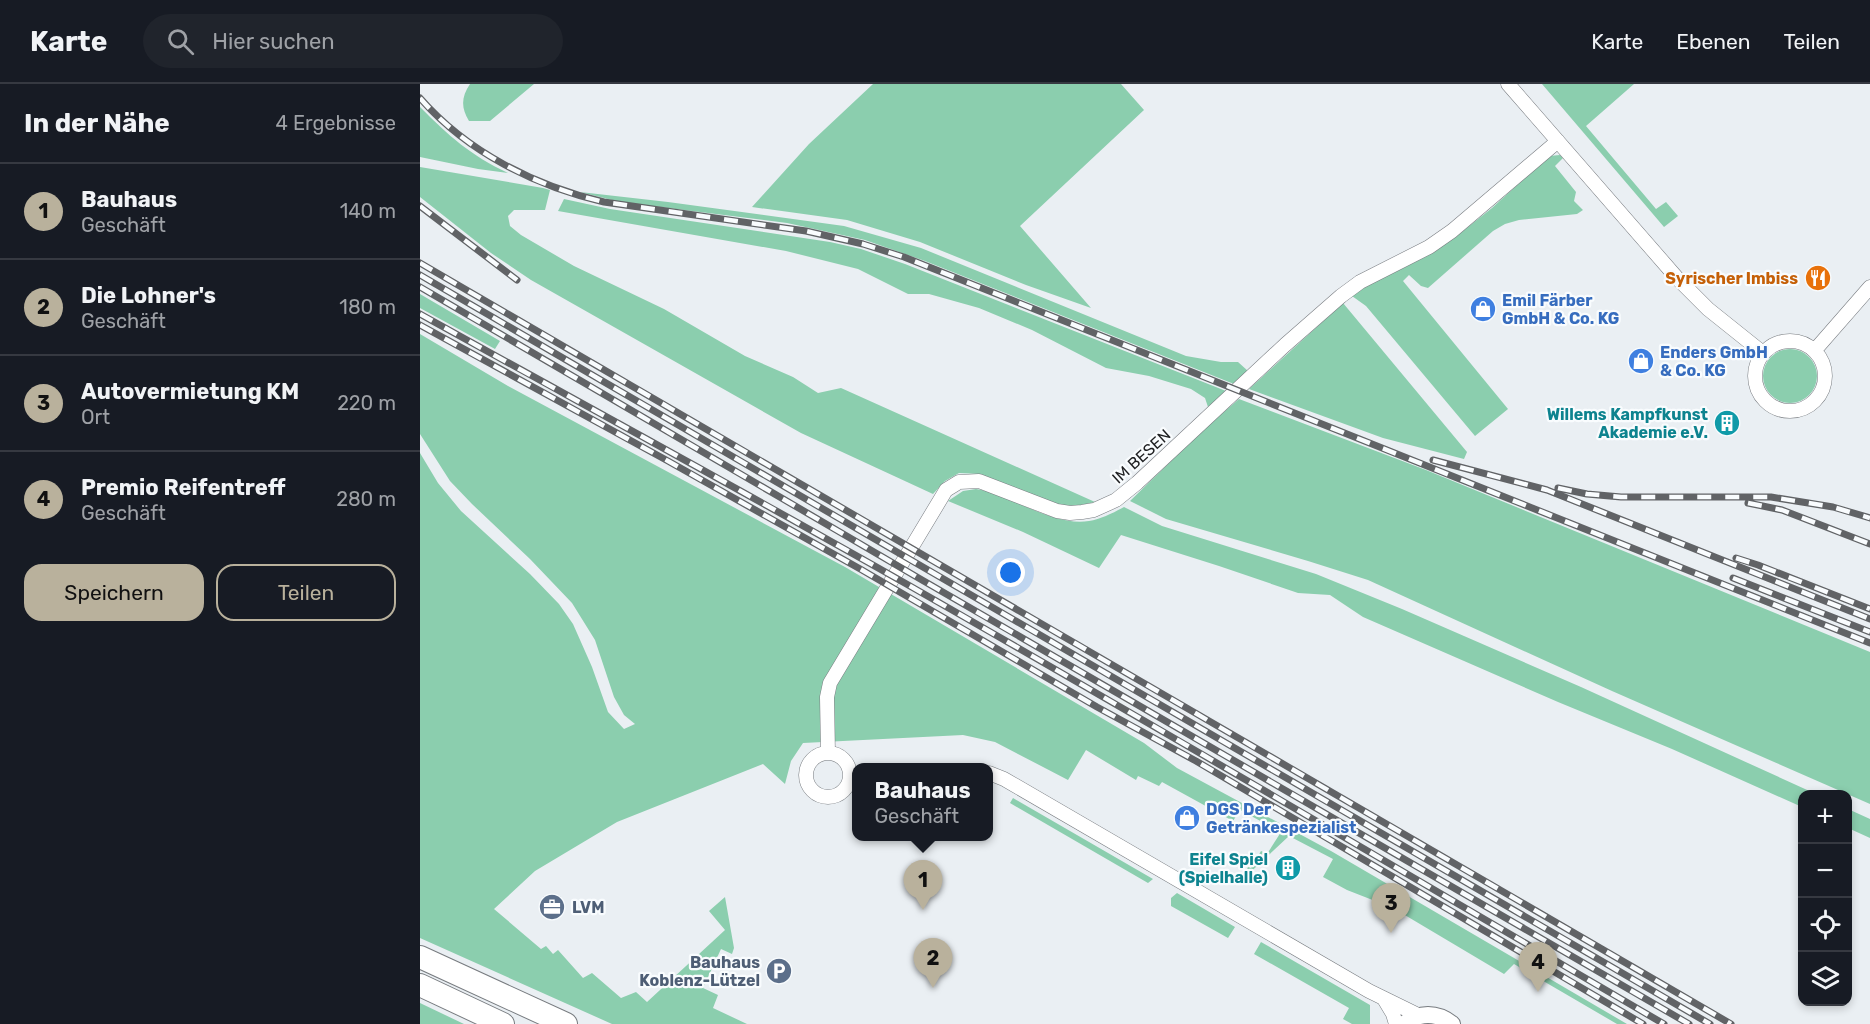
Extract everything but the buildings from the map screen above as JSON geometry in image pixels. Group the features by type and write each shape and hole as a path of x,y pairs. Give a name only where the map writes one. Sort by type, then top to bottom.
{"highway":[{"path":"420,957 566,1024"},
{"path":"420,985 503,1024"}],"street":[{"path":"1508,84 1677,278 1708,309 1763,353"},
{"name":"IM BESEN","path":"828,753 827,697 830,683 941,497 951,486 958,482 979,481 1057,511 1070,513 1094,510 1107,505 1137,483 1341,296 1360,282 1446,236 1558,141"},
{"path":"1815,350 1870,287"},
{"path":"1787,340 1805,344 1815,350 1824,365 1825,377 1820,394 1812,403 1792,411 1774,407 1764,400 1757,387 1755,375 1763,353 1787,340"},
{"path":"852,772 843,759 835,754 822,754 812,760 807,769 807,781 813,790 822,795 834,796 848,785 852,778"},
{"path":"993,774 1384,999 1420,1016 1440,1017 1452,1024"},
{"path":"1384,999 1396,1024"},
{"path":"1404,1024 1420,1016"}],"green space":[{"path":"470,84 534,84 490,121 469,121 463,102"},
{"path":"873,84 1121,84 1144,110 1020,226 1091,308 1026,285 920,242 847,220 752,207 809,144"},
{"path":"1542,84 1634,84 1586,126 1656,209 1666,202 1678,216 1664,227"},
{"path":"420,107 461,144 508,173 420,157"},
{"path":"1560,155 1563,158 1555,166 1576,192 1574,201 1583,210 1577,214 1519,220 1505,224 1493,231 1428,288 1421,286 1409,275 1403,281 1508,409 1475,436 1366,306 1352,296 1360,289 1454,238 1492,208 1549,156"},
{"path":"420,167 550,190 545,210 514,210 508,216 510,226 521,235 574,266 664,309 745,356 793,377 818,393 841,388 1095,502 1078,506 1061,506 980,474 959,473 945,481 933,494 801,433 531,280 491,253 420,197"},
{"path":"580,192 844,226 921,248 1186,356 1221,362 1238,362 1248,371 1234,384 925,261 865,240 787,223 620,202"},
{"path":"564,199 610,209 830,242 861,249 905,264 1226,391 1208,407 1205,398 1191,389 1149,376 1106,368 1032,330 979,308 929,294 908,294 858,269 786,251 558,211"},
{"path":"420,294 500,341 495,349 420,308"},
{"path":"1343,303 1467,452 1464,459 1383,438 1249,389"},
{"path":"420,334 508,386 845,567 1144,743 1177,768 1331,851 1627,1024 1617,1024 1514,964 1504,974 1393,908 1347,890 1323,877 1333,859 1289,836 1241,881 1248,867 1251,868 1261,851 1267,854 1281,832 1240,810 1233,821 1162,782 1159,786 1138,776 1136,780 1086,750 1068,780 995,742 963,735 803,743 791,761 785,784 763,764 617,822 535,871 494,909 541,949 546,946 553,954 558,950 583,978 592,973 621,998 636,992 647,1002 725,930 709,911 725,897 734,948 732,954 721,949 703,988 718,995 713,1008 747,1024 612,1024 420,938 420,453 438,483 461,511 559,604 573,624 608,712 624,729 635,724 624,715 614,697 595,640 572,603 450,481 420,434"},
{"path":"1790,349 1800,351 1809,357 1815,366 1817,376 1815,386 1809,395 1800,401 1790,403 1780,401 1771,395 1765,386 1763,376 1765,366 1771,357 1780,351"},
{"path":"1239,399 1426,470 1870,652 1870,804 1852,796 1852,790 1838,790 1612,691 1368,580 1166,519 1130,501 1204,429"},
{"path":"976,489 994,493 1040,513 1077,522 1098,519 1124,507 1162,526 1316,574 1581,687 1807,790 1798,790 1798,805 1363,617 1330,595 1298,593 1121,535 1099,568 1023,532 948,501 963,491"},
{"path":"1013,798 1153,879 1148,883 1010,803"},
{"path":"1852,811 1870,819 1870,838 1852,830"},
{"path":"1177,893 1235,927 1228,938 1171,906 1171,898"},
{"path":"1261,942 1370,1005 1370,1024 1352,1024 1343,1019 1349,1008 1254,954"},
{"path":"420,1003 464,1024 420,1024"}],"railway":[{"path":"420,98 459,135 481,150 504,164 553,187 604,202 806,231 863,244 904,257 1870,643"},
{"path":"420,206 517,280"},
{"path":"420,263 1731,1024"},
{"path":"420,275 1710,1024"},
{"path":"420,287 1689,1024"},
{"path":"420,314 917,590 1664,1024"},
{"path":"420,325 862,570 1097,707 1196,761 1643,1024"},
{"path":"1433,460 1547,490 1870,619"},
{"path":"1558,488 1587,494 1621,497 1771,497 1833,507 1870,518"},
{"path":"1748,503 1782,510 1870,544"},
{"path":"1736,558 1870,609"},
{"path":"1733,578 1870,632"}],"place":[{"name":"Syrischer Imbiss","path":"1818,278"},
{"name":"Emil Färber GmbH & Co. KG","path":"1483,309"},
{"name":"Enders GmbH & Co. KG","path":"1641,361"},
{"name":"Willems Kampfkunst Akademie e.V.","path":"1727,423"},
{"name":"DGS Der Getränkespezialist","path":"1187,818"},
{"name":"Eifel Spiel (Spielhalle)","path":"1288,868"},
{"name":"LVM","path":"552,907"},
{"name":"Bauhaus","path":"923,910"},
{"name":"Autovermietung KM","path":"1391,933"},
{"name":"Bauhaus Koblenz-Lützel","path":"779,971"},
{"name":"Die Lohner's","path":"933,988"},
{"name":"Premio Reifentreff","path":"1538,992"}]}
